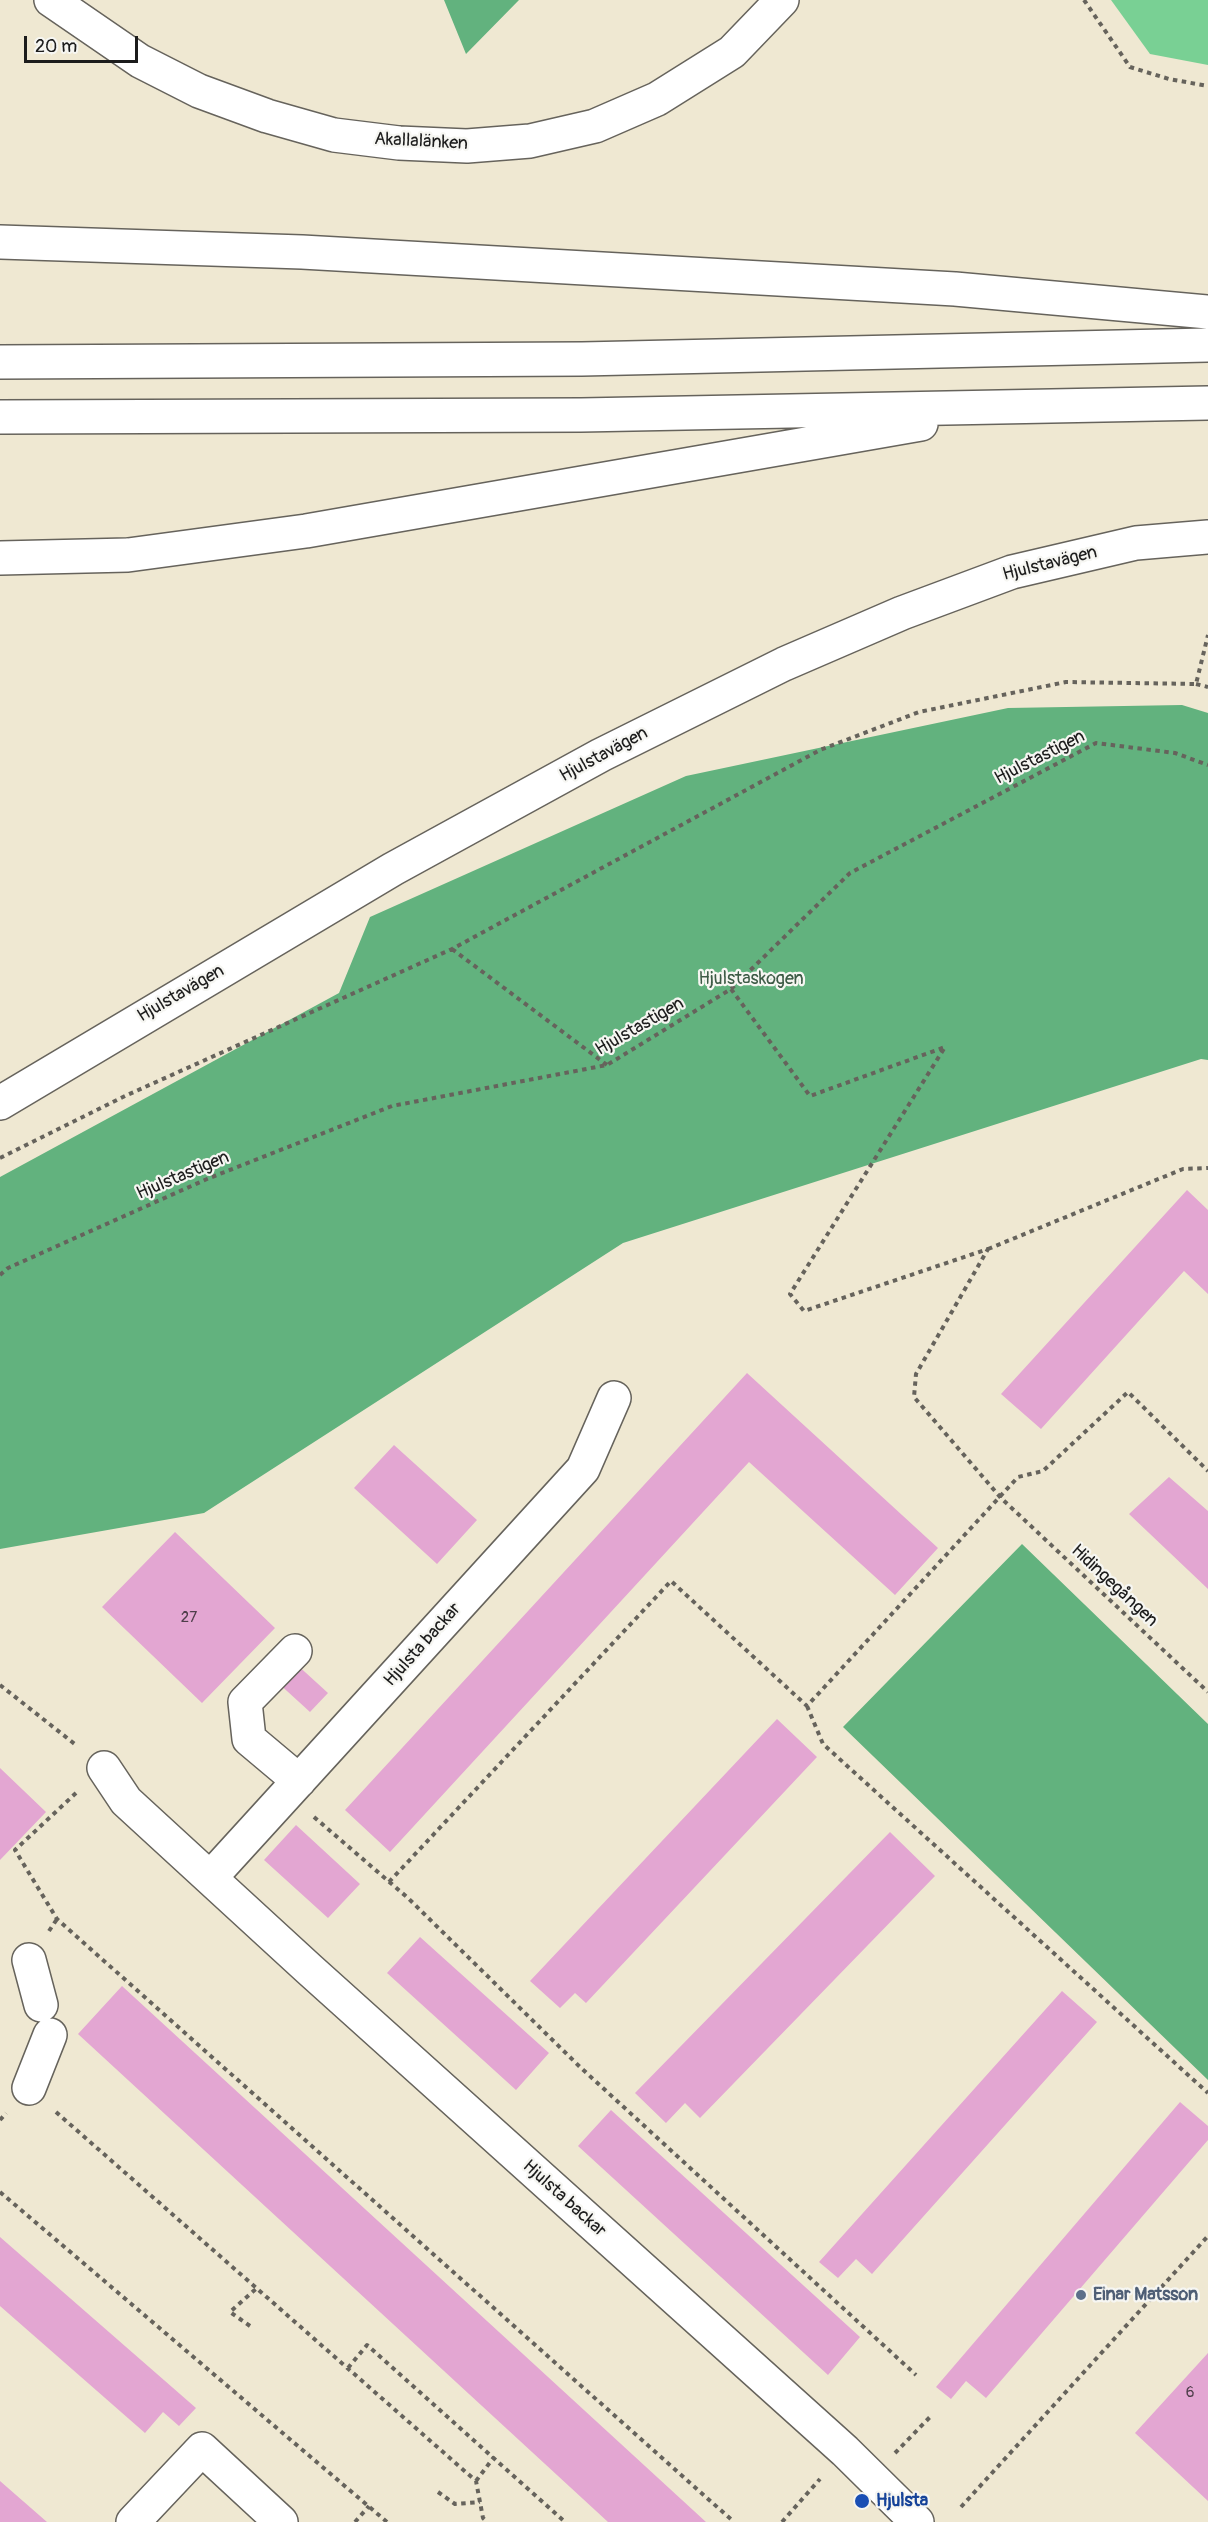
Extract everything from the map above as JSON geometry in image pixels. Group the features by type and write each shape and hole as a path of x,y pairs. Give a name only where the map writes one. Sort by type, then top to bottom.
{"main road":[{"name":"Akallalänken","path":"51,0 140,61 199,91 267,116 334,135 399,143 467,146 530,141 595,126 657,99 732,52 782,0"},
{"path":"0,242 302,252 955,289 1208,312"},
{"path":"0,362 582,359 1208,345"},
{"path":"0,417 569,415 1208,403"},
{"path":"0,558 128,555 306,531 781,450 1014,407"},
{"name":"Hjulstavägen","path":"0,1103 393,869 600,756 784,664 902,613 1012,572 1136,543 1208,537"},
{"name":"Hjulstavägen","path":"0,1090 42,1076"},
{"name":"Hjulsta backar","path":"211,1877 583,1469 614,1398"},
{"path":"293,1787 249,1739 245,1702 295,1651"},
{"name":"Hjulsta backar","path":"104,1768 126,1801 211,1877 309,1970 845,2451 917,2522"},
{"path":"29,1960 45,2020 29,2088"},
{"path":"133,2522 201,2449 281,2522"}],"path":[{"path":"1084,0 1130,67 1169,79 1208,86"},
{"path":"1196,684 1208,635"},
{"path":"0,1158 124,1096 452,949 820,750 919,712 1066,682 1196,684 1208,687"},
{"name":"Hjulstastigen","path":"0,1275 8,1268 207,1179 392,1106 607,1065 731,988 850,873 1096,743 1175,753 1208,765"},
{"path":"452,949 607,1065"},
{"path":"731,988 810,1096 945,1047 790,1294 804,1311 988,1249 1183,1169 1208,1168"},
{"name":"Hidingegången","path":"988,1249 916,1374 914,1397 1001,1498 1208,1692"},
{"path":"807,1706 1018,1478 1043,1471 1128,1392 1208,1471"},
{"path":"389,1882 671,1581 807,1706 823,1744 1208,2094"},
{"path":"0,1684 104,1768 15,1850 57,1919 734,2522"},
{"path":"293,1787 580,2067 916,2376"},
{"path":"29,2088 476,2481 483,2518 487,2522"},
{"path":"0,2192 387,2522"},
{"path":"961,2507 1208,2236"},
{"path":"249,2326 230,2312 257,2288"},
{"path":"348,2368 367,2345 565,2522"},
{"path":"872,2477 930,2417"},
{"path":"782,2522 845,2451"},
{"path":"476,2481 494,2457"},
{"path":"438,2492 455,2505 480,2502"},
{"path":"355,2522 369,2506"}],"green space":[{"path":"444,0 519,0 466,54"},
{"path":"1111,0 1208,0 1208,65 1150,54"},
{"name":"Hjulstaskogen","path":"1182,705 1208,713 1208,1060 1201,1059 623,1243 204,1513 0,1549 0,1177 339,993 370,917 686,776 1008,708"},
{"path":"1022,1544 1208,1724 1208,2080 843,1727"}],"building":[{"path":"1187,1190 1208,1210 1208,1294 1184,1271 1041,1429 1001,1394"},
{"path":"747,1373 938,1548 895,1595 749,1462 390,1852 345,1810"},
{"path":"394,1445 477,1520 437,1564 354,1488"},
{"path":"1169,1477 1208,1511 1208,1589 1129,1514"},
{"path":"175,1532 275,1628 202,1703 102,1607"},
{"path":"294,1662 328,1693 310,1712 276,1681"},
{"path":"777,1719 817,1757 586,2003 575,1993 560,2008 530,1981"},
{"path":"0,1768 46,1812 0,1860"},
{"path":"296,1825 360,1884 328,1918 264,1860"},
{"path":"890,1832 935,1876 700,2118 685,2103 666,2123 635,2093"},
{"path":"420,1937 549,2053 516,2090 387,1973"},
{"path":"122,1986 706,2522 608,2522 78,2034"},
{"path":"1062,1991 1097,2022 872,2274 856,2259 838,2278 819,2262"},
{"path":"1180,2102 1208,2126 1208,2140 986,2398 966,2381 951,2399 936,2387"},
{"path":"611,2110 860,2337 828,2375 578,2146"},
{"path":"0,2237 196,2408 179,2426 163,2412 145,2433 0,2306"},
{"path":"1208,2353 1208,2501 1135,2433"},
{"path":"0,2481 47,2522 0,2522"}],"place":[{"name":"Einar Matsson","path":"1081,2295"},
{"name":"Hjulsta","path":"862,2501"}]}
